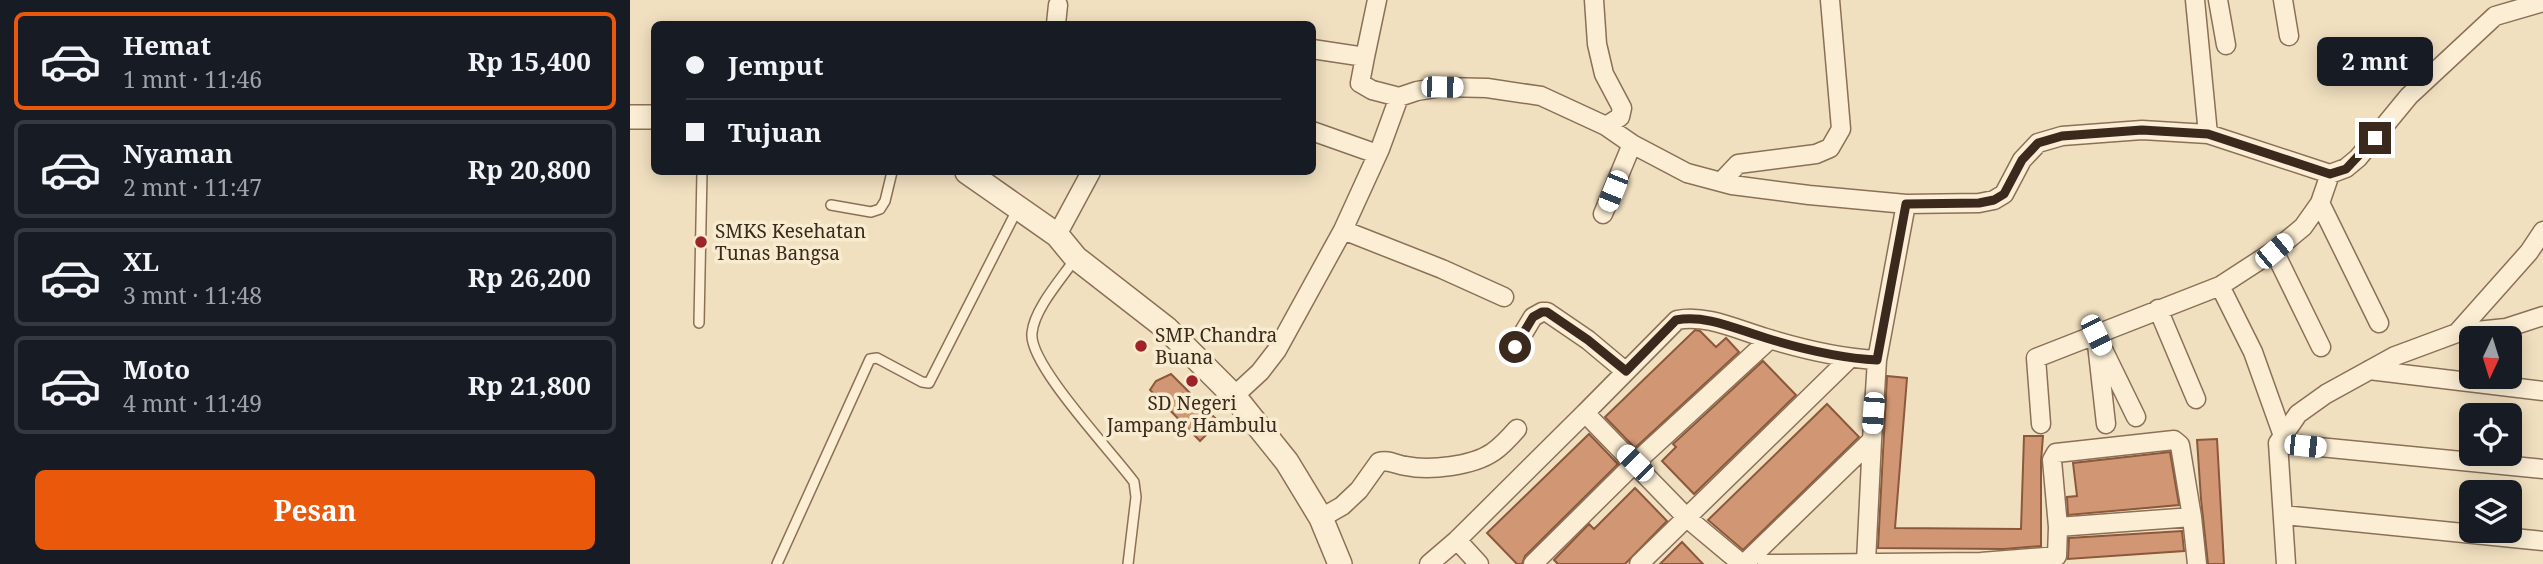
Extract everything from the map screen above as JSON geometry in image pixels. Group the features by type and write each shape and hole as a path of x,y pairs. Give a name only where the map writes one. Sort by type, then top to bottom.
{"street":[{"path":"1377,0 1360,83 1372,90 1399,97 1442,87 1488,88 1541,96 1606,126 1632,144 1687,173 1721,182 1809,195 1906,204 1979,203 1994,200 2004,194 2029,150 2038,143 2062,136 2142,130 2208,134 2330,174 2346,169 2409,96 2495,8 2543,2"},
{"path":"1594,0 1597,44 1604,74 1622,108 1620,117 1606,126"},
{"path":"1721,182 1738,164 1816,153 1830,148 1841,130 1830,0"},
{"path":"2195,0 2208,134"},
{"path":"2218,0 2226,45"},
{"path":"2283,0 2289,36"},
{"path":"1056,21 1058,5"},
{"path":"1316,50 1365,57"},
{"path":"1234,396 1269,362 1343,230 1399,97"},
{"path":"630,117 651,117"},
{"path":"1316,132 1377,154"},
{"path":"1603,214 1632,144"},
{"path":"2041,424 2036,358 2220,286 2274,251 2303,227 2320,203 2330,174"},
{"path":"971,175 1057,235 1076,258 1166,328 1234,396 1287,462 1321,518 1340,564"},
{"path":"1057,235 1089,175"},
{"path":"2320,203 2379,323"},
{"path":"1866,562 1877,360 1906,204"},
{"path":"1343,230 1442,269 1504,298"},
{"path":"2457,333 2536,255 2543,231"},
{"path":"2274,251 2321,347"},
{"path":"2220,286 2253,352 2281,440 2286,564"},
{"path":"2158,309 2196,399"},
{"path":"1515,347 1533,317 1547,312 1626,371"},
{"path":"2281,440 2298,414 2326,394 2395,356 2457,333 2506,328 2543,316"},
{"path":"1429,564 1457,540 1676,320 1702,319 1770,340 1849,359 1877,360"},
{"path":"2096,335 2136,417"},
{"path":"2096,335 2106,424"},
{"path":"1533,564 1635,463 1770,340"},
{"path":"1639,564 1849,359"},
{"path":"2369,370 2543,391"},
{"path":"1585,413 1687,517 1743,564 1871,440"},
{"path":"1321,518 1342,506 1359,490 1379,462 1385,460 1406,467 1427,468 1471,461 1494,452 1517,429"},
{"path":"1767,564 2058,560 2052,460 2056,453 2174,440 2180,445 2197,564"},
{"path":"2281,440 2543,469"},
{"path":"2283,515 2543,541"},
{"path":"2058,527 2192,517"},
{"path":"1457,540 1479,564"}],"lane":[{"path":"699,323 702,175"},
{"path":"831,205 871,212 880,209 885,201 891,175"},
{"path":"776,564 870,359 877,358 922,382 929,383 1018,207"},
{"path":"1076,258 1035,320 1032,343 1053,382 1134,482 1136,498 1128,564"}],"building":[{"path":"1695,330 1700,331 1716,347 1726,338 1739,352 1635,448 1605,417"},
{"path":"1763,361 1796,395 1694,494 1662,461 1676,447 1673,444"},
{"path":"1171,374 1219,422 1200,441 1150,390 1156,381"},
{"path":"1887,376 1907,378 1895,528 2021,529 2024,436 2043,436 2041,546 2004,549 1878,548"},
{"path":"1827,404 1859,437 1743,550 1708,520"},
{"path":"1589,434 1618,464 1525,556 1522,564 1517,564 1487,533"},
{"path":"2217,439 2224,564 2208,564 2197,440"},
{"path":"2170,452 2179,505 2068,515 2067,497 2077,496 2073,463"},
{"path":"1635,488 1667,521 1625,564 1558,564 1554,560 1589,524 1594,529"},
{"path":"2182,531 2184,551 2068,559 2069,538"},
{"path":"1682,542 1703,564 1660,564"}],"place":[{"name":"SMKS Kesehatan Tunas Bangsa","path":"701,242"},
{"name":"SMP Chandra Buana","path":"1141,346"},
{"name":"SD Negeri Jampang Hambulu","path":"1192,381"}],"route":[{"path":"1515,347 1533,317 1547,312 1626,371 1676,320 1688,318 1702,319 1770,340 1849,359 1877,360 1906,204 1979,203 1994,200 2004,194 2022,160 2038,143 2062,136 2142,130 2208,134 2330,174 2346,169 2375,138"}]}
